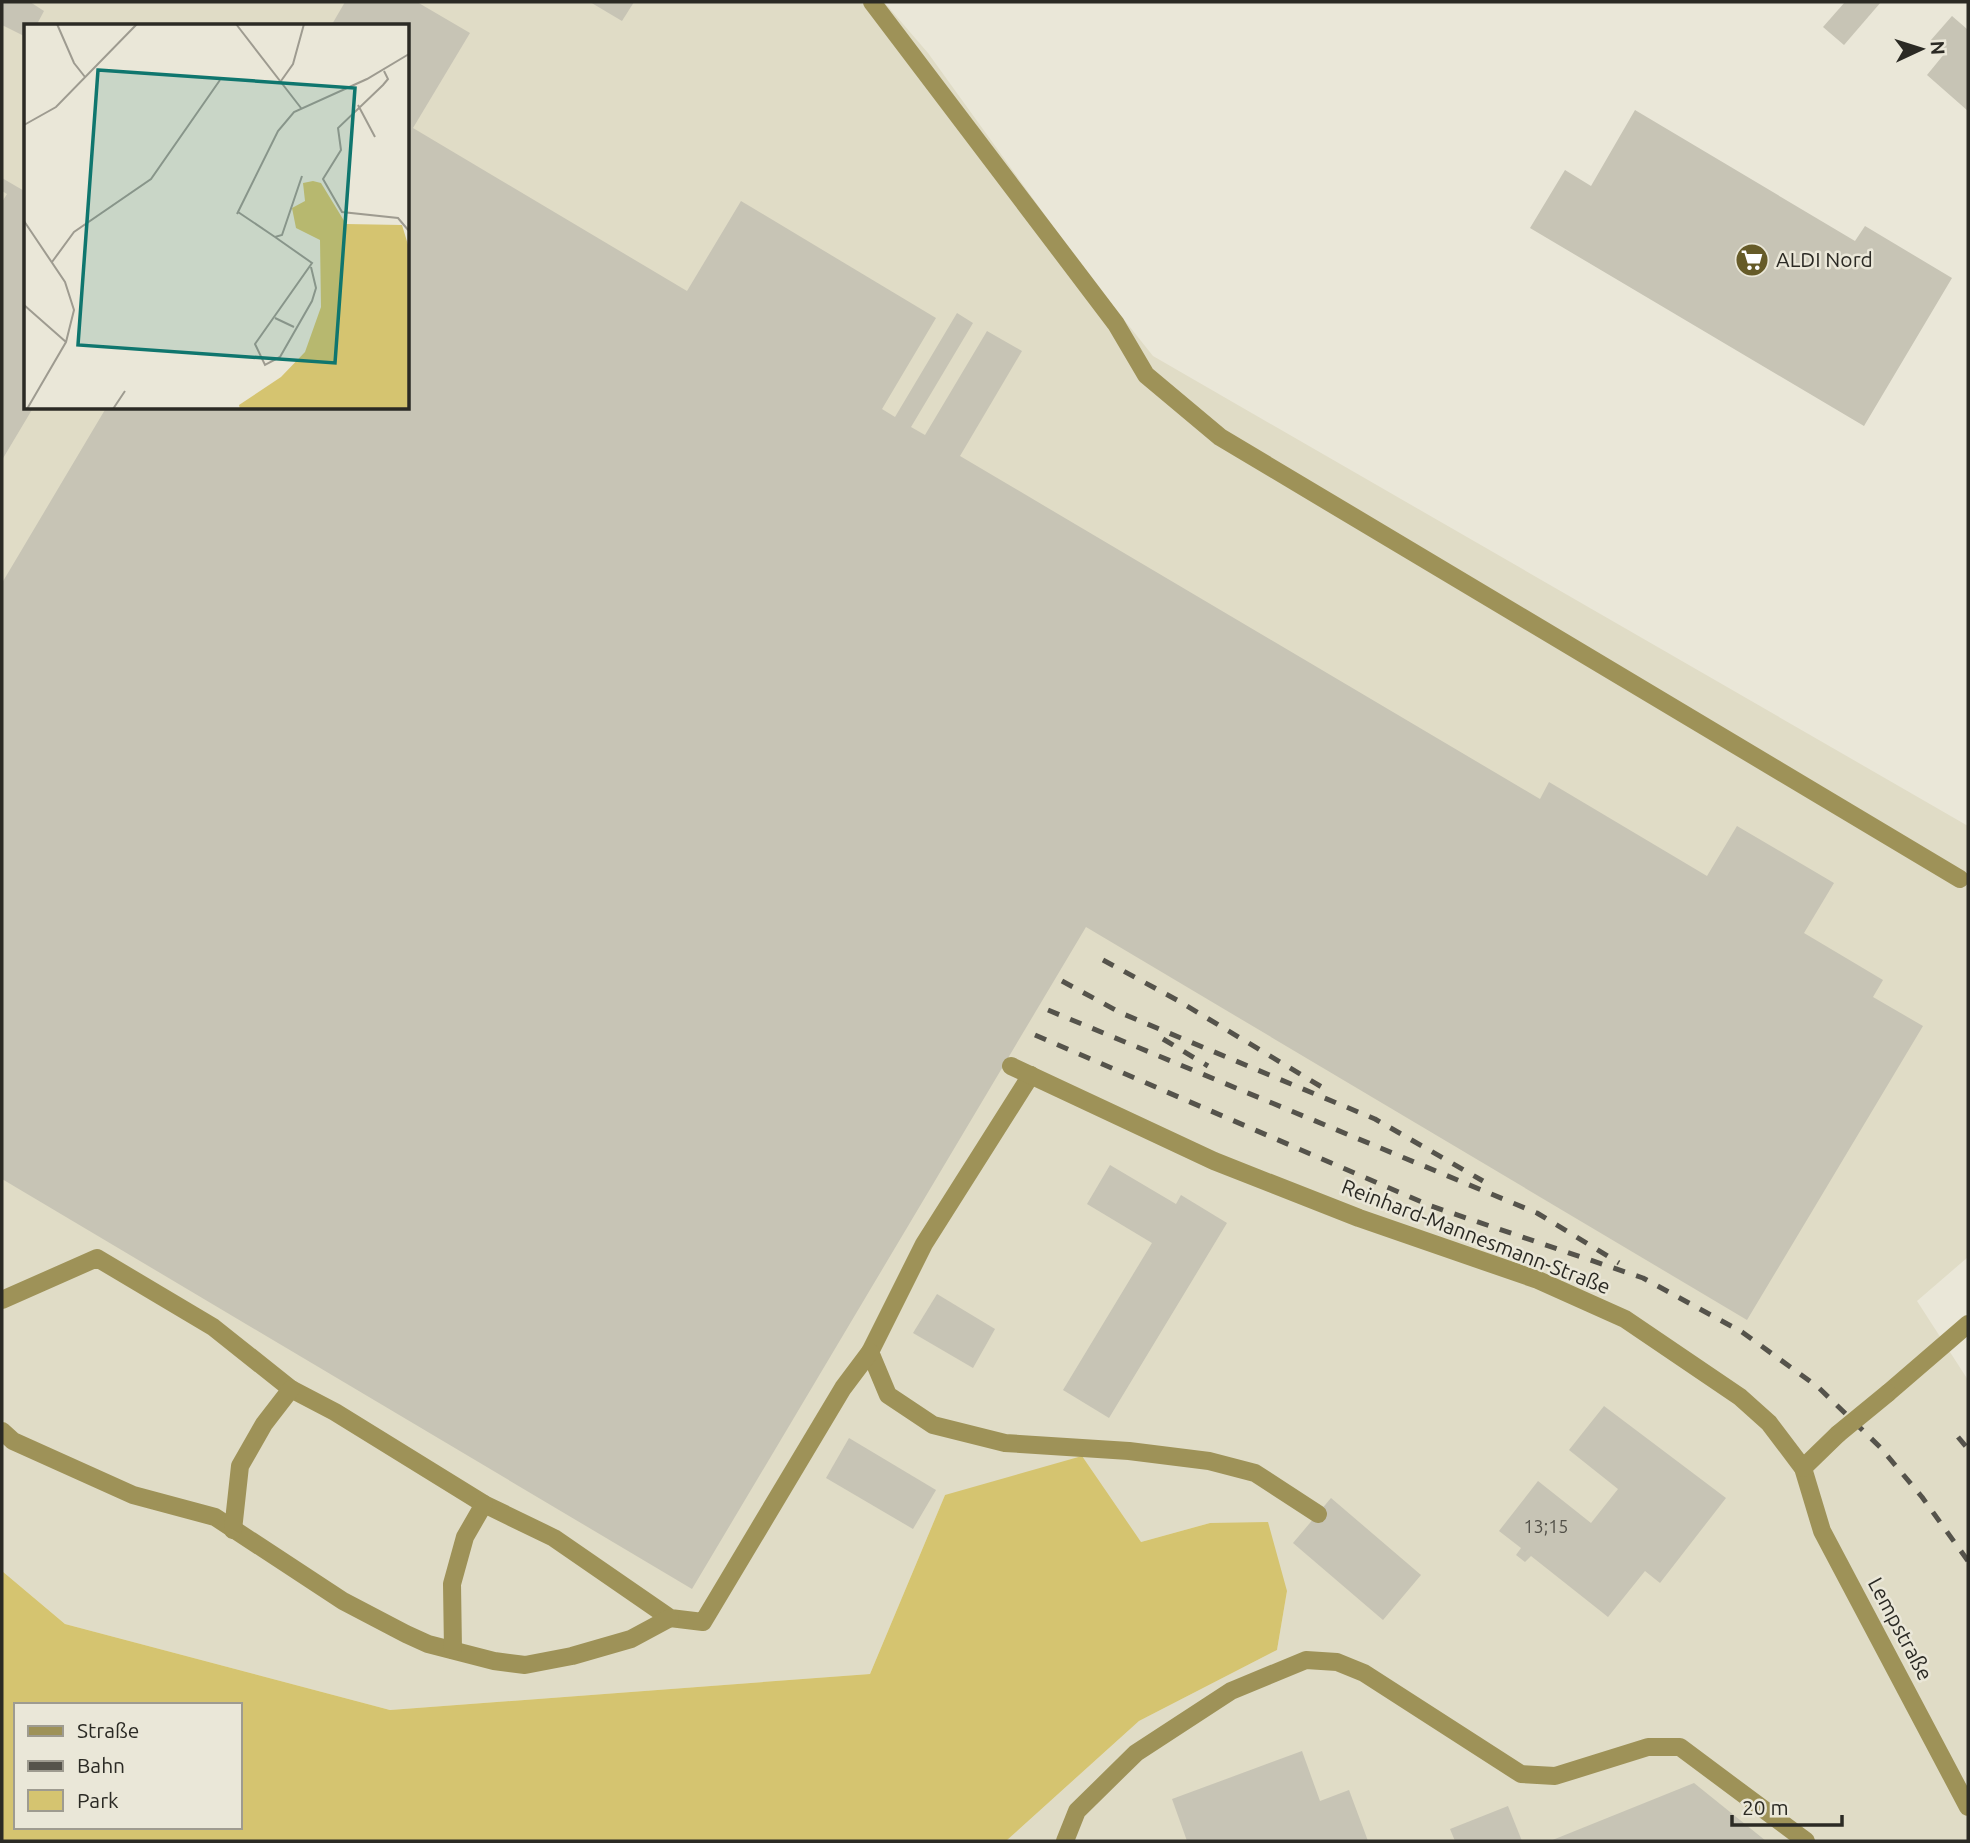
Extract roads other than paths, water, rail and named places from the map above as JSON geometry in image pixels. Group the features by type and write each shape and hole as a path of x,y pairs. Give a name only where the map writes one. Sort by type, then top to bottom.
{"street":[{"path":"872,2 955,108 1116,324 1146,375 1220,437 1960,879"},
{"name":"Reinhard-Mannesmann-Straße","path":"1011,1066 1214,1161 1359,1218 1538,1280 1625,1319 1741,1398 1769,1423 1803,1468"},
{"path":"2,1300 97,1258 213,1327 291,1389 335,1412 484,1504 554,1538 670,1618 703,1622 843,1388 870,1352 924,1244 1031,1075"},
{"path":"1803,1468 1838,1434 1968,1324"},
{"path":"870,1352 888,1395 933,1425 1005,1443 1129,1451 1209,1461 1255,1473 1318,1514"},
{"path":"233,1530 240,1466 264,1424 291,1389"},
{"path":"2,1431 13,1441 132,1495 215,1517 343,1601 428,1644 494,1661 525,1665 572,1656 631,1639 670,1618"},
{"name":"Lempstraße","path":"1803,1468 1822,1531 1968,1807"},
{"path":"453,1650 452,1584 465,1537 484,1504"},
{"path":"1065,1841 1077,1811 1136,1753 1231,1691 1306,1660 1337,1662 1364,1673 1521,1774 1555,1776 1648,1747 1680,1747 1806,1841"}],"railway":[{"path":"1103,960 1177,1000 1330,1092"},
{"path":"1062,981 1121,1013 1375,1119 1483,1181"},
{"path":"1048,1010 1537,1213 1619,1263"},
{"path":"1035,1035 1431,1206 1643,1278 1742,1332 1818,1387 1880,1447 1922,1497 1968,1561"},
{"path":"1163,1039 1208,1066"},
{"path":"1958,1437 1968,1449"}],"place":[{"name":"ALDI Nord","path":"1752,260"}]}
